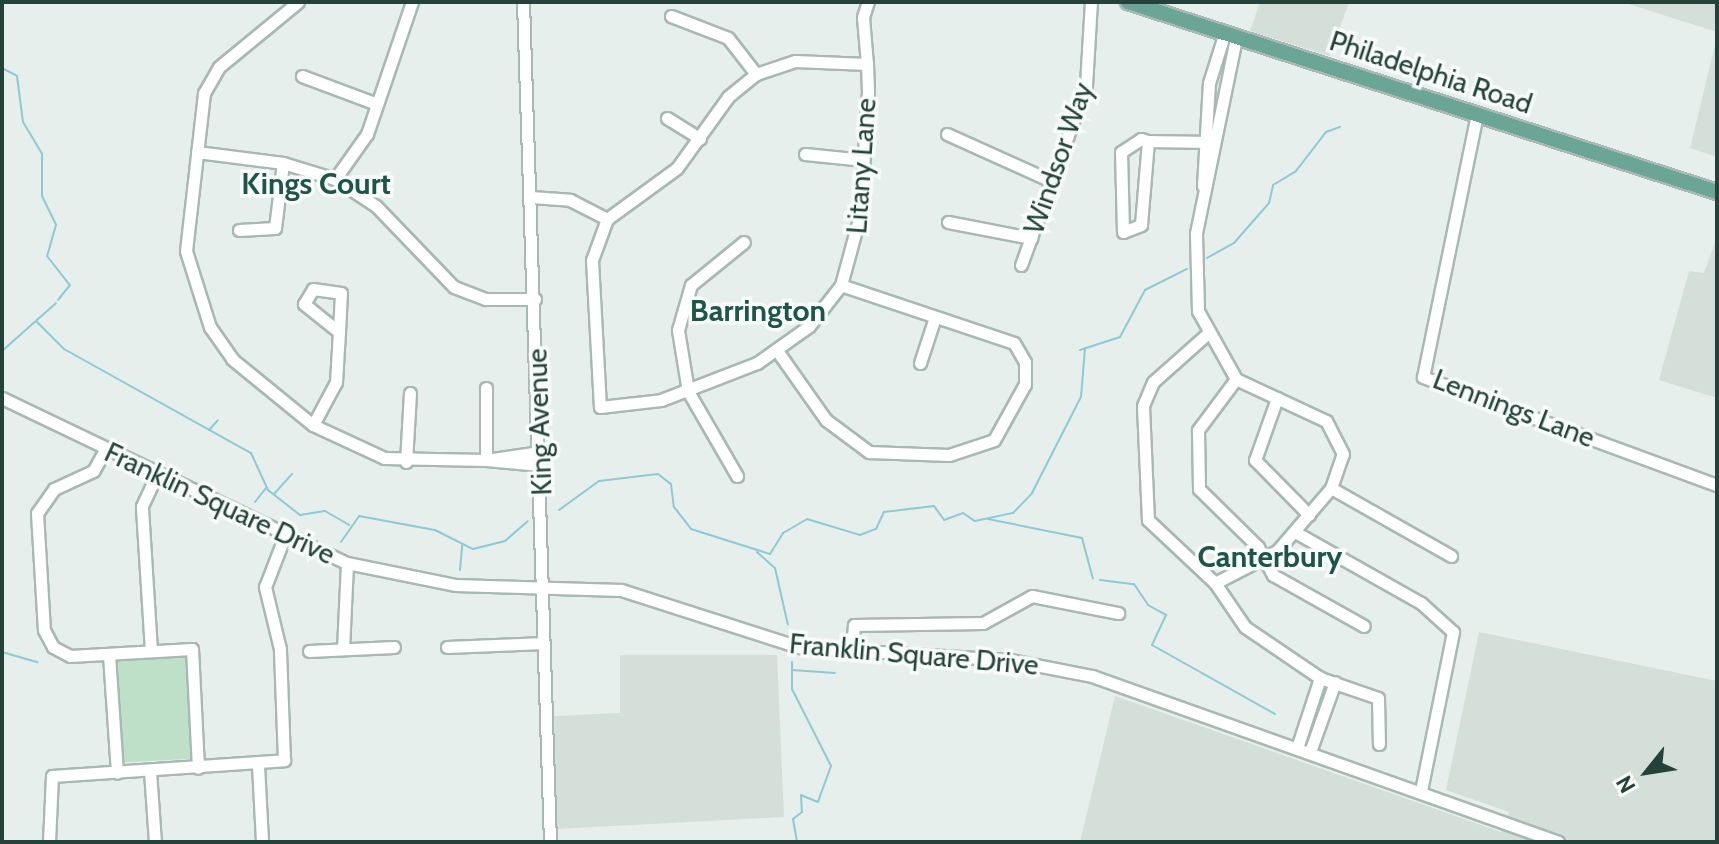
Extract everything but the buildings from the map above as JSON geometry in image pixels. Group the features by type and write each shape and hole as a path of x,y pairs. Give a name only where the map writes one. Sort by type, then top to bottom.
{"main road":[{"name":"Philadelphia Road","path":"1128,2 1717,192"}],"street":[{"path":"298,2 209,80 186,251 210,327 232,359 313,425 363,453 406,462 486,460 540,465"},
{"path":"335,179 362,143 412,2"},
{"name":"King Avenue","path":"523,2 540,452 550,842"},
{"name":"Litany Lane","path":"607,219 592,260 600,407 631,409 688,391 778,352 841,285 857,240 864,160 868,2"},
{"name":"Windsor Way","path":"1021,265 1049,180 1086,85 1091,2"},
{"path":"671,16 728,38 756,74"},
{"path":"1215,583 1264,562 1295,532 1331,488 1343,462 1339,438 1326,421 1236,379 1207,334 1195,287 1209,142 1209,83 1230,36"},
{"path":"531,197 570,200 607,219 670,174 700,139 728,97 756,74 795,61 867,64"},
{"path":"302,76 377,104"},
{"name":"Lennings Lane","path":"1477,114 1423,377 1717,485"},
{"path":"667,118 700,139"},
{"path":"947,134 1049,180"},
{"path":"1148,141 1141,225 1123,232 1121,152 1133,140 1209,142"},
{"path":"197,152 283,163 335,179 376,206 454,287 486,299 535,299"},
{"path":"805,154 864,160"},
{"path":"239,230 275,228 283,163"},
{"path":"948,222 1031,238"},
{"path":"737,476 688,391 678,342 684,297 744,242"},
{"path":"778,352 811,402 854,445 902,457 967,453 1007,423 1025,384 1025,362 1014,343 841,285"},
{"path":"920,363 935,317"},
{"path":"313,425 336,382 339,332"},
{"path":"1207,334 1148,391 1141,469 1152,528 1215,583 1245,627 1320,678 1382,703 1379,744"},
{"path":"1236,379 1201,422 1196,480 1279,579 1364,626"},
{"path":"486,388 486,460"},
{"path":"406,462 410,393"},
{"name":"Franklin Square Drive","path":"2,398 284,538 347,563 431,583 645,595 761,638 852,652 987,658 1084,674 1311,749 1558,842"},
{"path":"1277,398 1257,466 1309,515"},
{"path":"106,448 93,471 54,489 36,520 50,643 70,656 192,649 198,768"},
{"path":"486,460 540,452"},
{"path":"151,651 142,506 157,474"},
{"path":"1331,488 1451,556"},
{"path":"1295,532 1421,603 1453,632 1421,790"},
{"path":"49,842 52,776 258,765 287,753 279,634 265,587 284,538"},
{"path":"343,649 347,563"},
{"path":"852,652 854,625 983,623 1032,596 1118,613"},
{"path":"447,647 544,643"},
{"path":"309,651 394,647"},
{"path":"109,655 117,773"},
{"path":"1298,745 1320,678"},
{"path":"1311,749 1335,682"},
{"path":"258,765 262,842"},
{"path":"150,771 155,842"}],"shaded area":[{"path":"1260,2 1349,2 1330,56 1250,31"},
{"path":"1622,2 1717,2 1717,32"},
{"path":"1717,37 1717,157 1690,148"},
{"path":"1717,237 1717,398 1659,380 1689,271 1704,273"},
{"path":"1479,632 1717,681 1717,842 1080,842 1115,696 1501,832 1509,812 1446,790"},
{"path":"620,655 777,655 784,817 557,829 554,716 620,713"}],"green space":[{"path":"186,657 191,759 122,762 117,661"}],"waterway":[{"path":"2,68 17,76 23,122 42,154 42,196 56,225 47,256 70,285 58,300"},
{"path":"1207,258 1234,243 1269,203 1273,185 1296,171 1326,132 1340,127"},
{"path":"1080,350 1120,337 1145,290 1187,269"},
{"path":"2,351 56,303"},
{"path":"37,322 64,349 251,453 268,490 300,515 325,511 349,525"},
{"path":"559,510 599,481 658,474 671,484 674,507 691,529 770,554 783,533 807,519 860,535 876,529 884,512 934,506 944,520 963,513 975,521 1013,513 1032,493 1081,397 1085,348"},
{"path":"209,430 218,420"},
{"path":"274,494 292,474"},
{"path":"255,502 266,488"},
{"path":"341,542 359,516 435,530 473,549 505,541 528,521"},
{"path":"988,519 1082,538 1093,579"},
{"path":"460,570 462,545"},
{"path":"757,552 775,568 788,625"},
{"path":"1100,580 1134,584 1148,605 1166,615 1152,645 1275,714"},
{"path":"2,652 38,662"},
{"path":"792,662 792,689 831,766 818,802 801,795 802,812 793,819 797,842"},
{"path":"792,670 835,673"}],"district":[{"name":"Kings Court","path":"316,184"},
{"name":"Barrington","path":"758,311"},
{"name":"Canterbury","path":"1270,557"}]}
